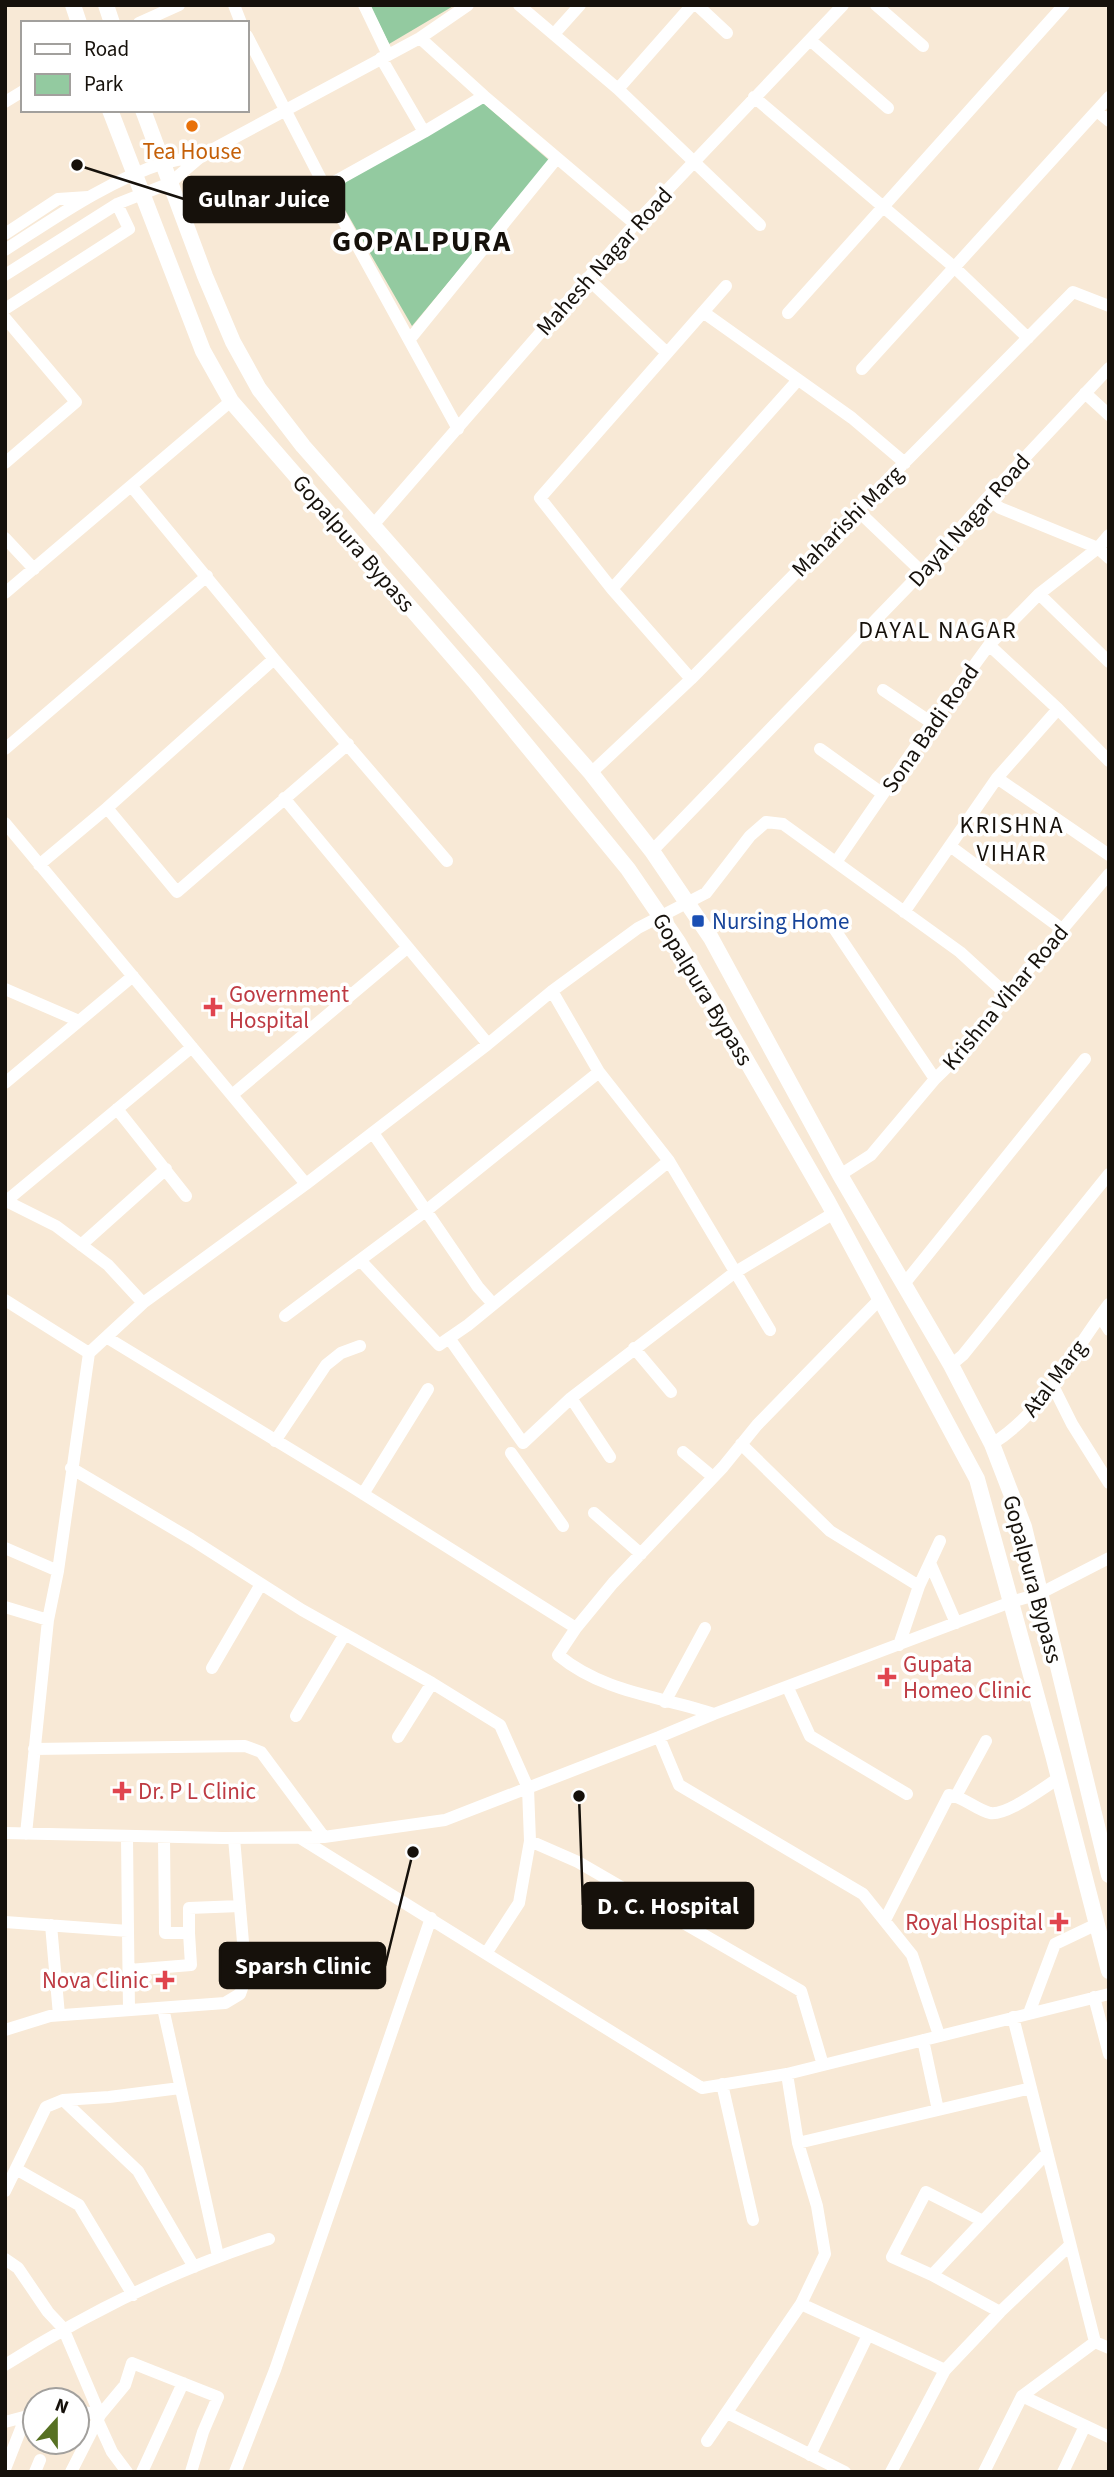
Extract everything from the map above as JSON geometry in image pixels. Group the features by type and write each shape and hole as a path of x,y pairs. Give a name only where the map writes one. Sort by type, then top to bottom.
{"main road":[{"name":"Gopalpura Bypass","path":"111,112 203,351 231,401 474,681 628,869 678,942 834,1213 977,1479 1109,1971"},
{"name":"Gopalpura Bypass","path":"144,112 209,287 233,342 259,389 303,446 592,773 652,851 711,938 840,1175 951,1365 992,1444 1024,1527 1039,1594 1106,1846 1109,1875"}],"street":[{"path":"143,21 179,5"},
{"path":"363,5 385,57 424,132"},
{"path":"5,275 117,204 170,183 204,154 420,38 468,5"},
{"path":"519,5 618,89 760,225"},
{"path":"554,34 580,5"},
{"path":"618,89 692,5"},
{"path":"697,5 727,33"},
{"path":"876,5 923,46"},
{"path":"788,313 1064,5"},
{"name":"Mahesh Nagar Road","path":"374,524 635,224 838,7"},
{"path":"248,38 325,187 458,429"},
{"path":"420,38 635,224"},
{"path":"810,40 888,108"},
{"path":"5,102 21,92"},
{"path":"325,187 484,96"},
{"path":"754,97 954,267 1028,338"},
{"path":"862,369 1109,97"},
{"path":"1097,111 1109,121"},
{"path":"5,250 92,197 135,176 163,164 204,154"},
{"path":"410,339 557,158"},
{"path":"5,234 58,199 92,197"},
{"path":"5,309 129,229 117,204"},
{"path":"587,278 667,353"},
{"path":"691,679 612,589 540,498 726,286"},
{"name":"Maharishi Marg","path":"592,773 691,679 1073,292 1109,306"},
{"path":"703,312 852,418 905,463"},
{"path":"5,318 76,402 5,463"},
{"name":"Dayal Nagar Road","path":"652,851 922,572 1109,368"},
{"path":"612,589 797,381"},
{"path":"1085,393 1109,415"},
{"path":"5,593 231,401"},
{"path":"132,487 274,659 447,861"},
{"path":"987,498 1000,508 1098,548 1109,558"},
{"path":"857,510 922,572"},
{"name":"Sona Badi Road","path":"836,863 989,645 1039,594 1098,548 1109,535"},
{"path":"5,538 34,569"},
{"path":"5,749 207,576"},
{"path":"1039,594 1109,662"},
{"path":"989,645 1059,709 1109,761"},
{"path":"39,865 274,659"},
{"path":"883,690 932,723"},
{"path":"904,912 997,778 1059,709"},
{"path":"107,808 177,892 348,744"},
{"path":"820,749 883,794"},
{"path":"997,778 1109,855"},
{"path":"284,798 488,1044"},
{"path":"26,1834 48,1620 89,1353 143,1303 306,1184 488,1044 552,991 638,928 706,893 750,836 766,822 783,824 960,952 1007,995"},
{"path":"5,823 306,1184"},
{"path":"950,845 1062,929"},
{"name":"Krishna Vihar Road","path":"840,1175 870,1155 935,1079 976,1039 1007,995 1109,874"},
{"path":"825,915 935,1079"},
{"path":"232,1095 407,948"},
{"path":"5,1083 133,976"},
{"path":"5,989 79,1021"},
{"path":"552,991 599,1072 669,1161 770,1330"},
{"path":"143,1303 108,1265 56,1226 6,1202 192,1047"},
{"path":"904,1284 1085,1059"},
{"path":"285,1316 427,1210 599,1072"},
{"path":"117,1109 186,1196"},
{"path":"373,1133 478,1287 493,1304"},
{"path":"360,1260 439,1345 669,1161"},
{"path":"81,1245 166,1169"},
{"path":"951,1365 963,1355 1109,1174"},
{"path":"563,1526 507,1457 571,1398 734,1273 834,1213"},
{"path":"714,1714 636,1695 577,1670 558,1655 576,1628 641,1553 713,1477 757,1425 879,1300"},
{"name":"Atal Marg","path":"992,1444 1014,1430 1053,1386 1109,1304"},
{"path":"7,1306 89,1353"},
{"path":"1100,1316 1109,1330"},
{"path":"106,1337 576,1628"},
{"path":"449,1338 523,1443"},
{"path":"275,1441 326,1365 341,1353 360,1346"},
{"path":"634,1348 671,1392"},
{"path":"1053,1386 1072,1424 1109,1483"},
{"path":"363,1494 428,1389"},
{"path":"571,1398 610,1457"},
{"path":"741,1444 830,1531 919,1586"},
{"path":"683,1452 713,1477"},
{"path":"71,1468 500,1725 528,1788 530,1841 519,1903 487,1952"},
{"path":"594,1513 641,1553"},
{"path":"899,1645 919,1586 940,1541"},
{"path":"5,1548 30,1558 56,1576"},
{"path":"5,1557 30,1558"},
{"path":"5,1833 324,1838 444,1820 659,1738 714,1714 1011,1602 1039,1594 1109,1558"},
{"path":"930,1563 956,1623"},
{"path":"212,1668 261,1584"},
{"path":"5,1607 48,1620"},
{"path":"666,1702 705,1628"},
{"path":"296,1716 345,1634"},
{"path":"398,1737 432,1683"},
{"path":"788,1688 810,1736 907,1794"},
{"path":"659,1738 679,1785 863,1894 912,1955 939,2035"},
{"path":"956,1796 986,1741"},
{"path":"34,1749 244,1746 261,1752 324,1838"},
{"path":"885,1920 948,1796 956,1796 990,1812 1002,1813 1059,1778"},
{"path":"127,1836 129,2010"},
{"path":"164,1837 165,1933 189,1933"},
{"path":"5,2017 11,2028 59,2015 225,2003 240,1994 246,1977 234,1838"},
{"path":"299,1838 487,1952 702,2088 787,2074 1109,1994"},
{"path":"530,1841 578,1862 800,1990 823,2065"},
{"path":"129,1970 191,1965 189,1908 240,1906"},
{"path":"235,2472 275,2370 431,1918"},
{"path":"5,1922 128,1931"},
{"path":"1029,2013 1055,1944 1097,1924"},
{"path":"51,1925 59,2015"},
{"path":"1094,1997 1109,2054"},
{"path":"163,2008 218,2256"},
{"path":"1013,2017 1095,2342"},
{"path":"923,2040 938,2110"},
{"path":"707,2441 801,2304 825,2254 817,2206 798,2143 787,2074"},
{"path":"722,2084 753,2220"},
{"path":"5,2191 46,2107 63,2100 180,2088"},
{"path":"798,2143 1031,2088"},
{"path":"63,2100 138,2171 194,2267"},
{"path":"932,2275 1047,2153"},
{"path":"16,2169 79,2205 133,2295"},
{"path":"983,2221 926,2192 892,2257 932,2275 1000,2312"},
{"path":"5,2365 63,2328 218,2256 269,2239"},
{"path":"891,2472 945,2370 1000,2312 1070,2245"},
{"path":"6,2260 18,2268 48,2312 63,2328 112,2452 124,2471"},
{"path":"801,2304 945,2370"},
{"path":"810,2455 868,2335"},
{"path":"1095,2342 1109,2348"},
{"path":"984,2472 1022,2396 1095,2342"},
{"path":"72,2472 99,2417 125,2385 132,2363 218,2397 203,2432 191,2472"},
{"path":"142,2472 183,2383"},
{"path":"1022,2396 1109,2437"},
{"path":"726,2413 845,2472"},
{"path":"91,2415 99,2417"},
{"path":"1062,2472 1085,2426"},
{"path":"5,2469 21,2436"}],"green space":[{"path":"370,5 455,5 389,44"},
{"path":"483,103 550,161 412,326 333,189"}],"place":[{"name":"Tea House","path":"192,126"},
{"name":"Gulnar Juice","path":"77,165"},
{"name":"Nursing Home","path":"698,921"},
{"name":"Government Hospital","path":"213,1007"},
{"name":"Gupata Homeo Clinic","path":"887,1677"},
{"name":"Dr. P L Clinic","path":"122,1791"},
{"name":"D. C. Hospital","path":"579,1796"},
{"name":"Sparsh Clinic","path":"413,1852"},
{"name":"Royal Hospital","path":"1059,1922"},
{"name":"Nova Clinic","path":"165,1980"}],"district":[{"name":"GOPALPURA","path":"422,241"},
{"name":"DAYAL NAGAR","path":"938,630"},
{"name":"KRISHNA VIHAR","path":"1012,839"}]}
